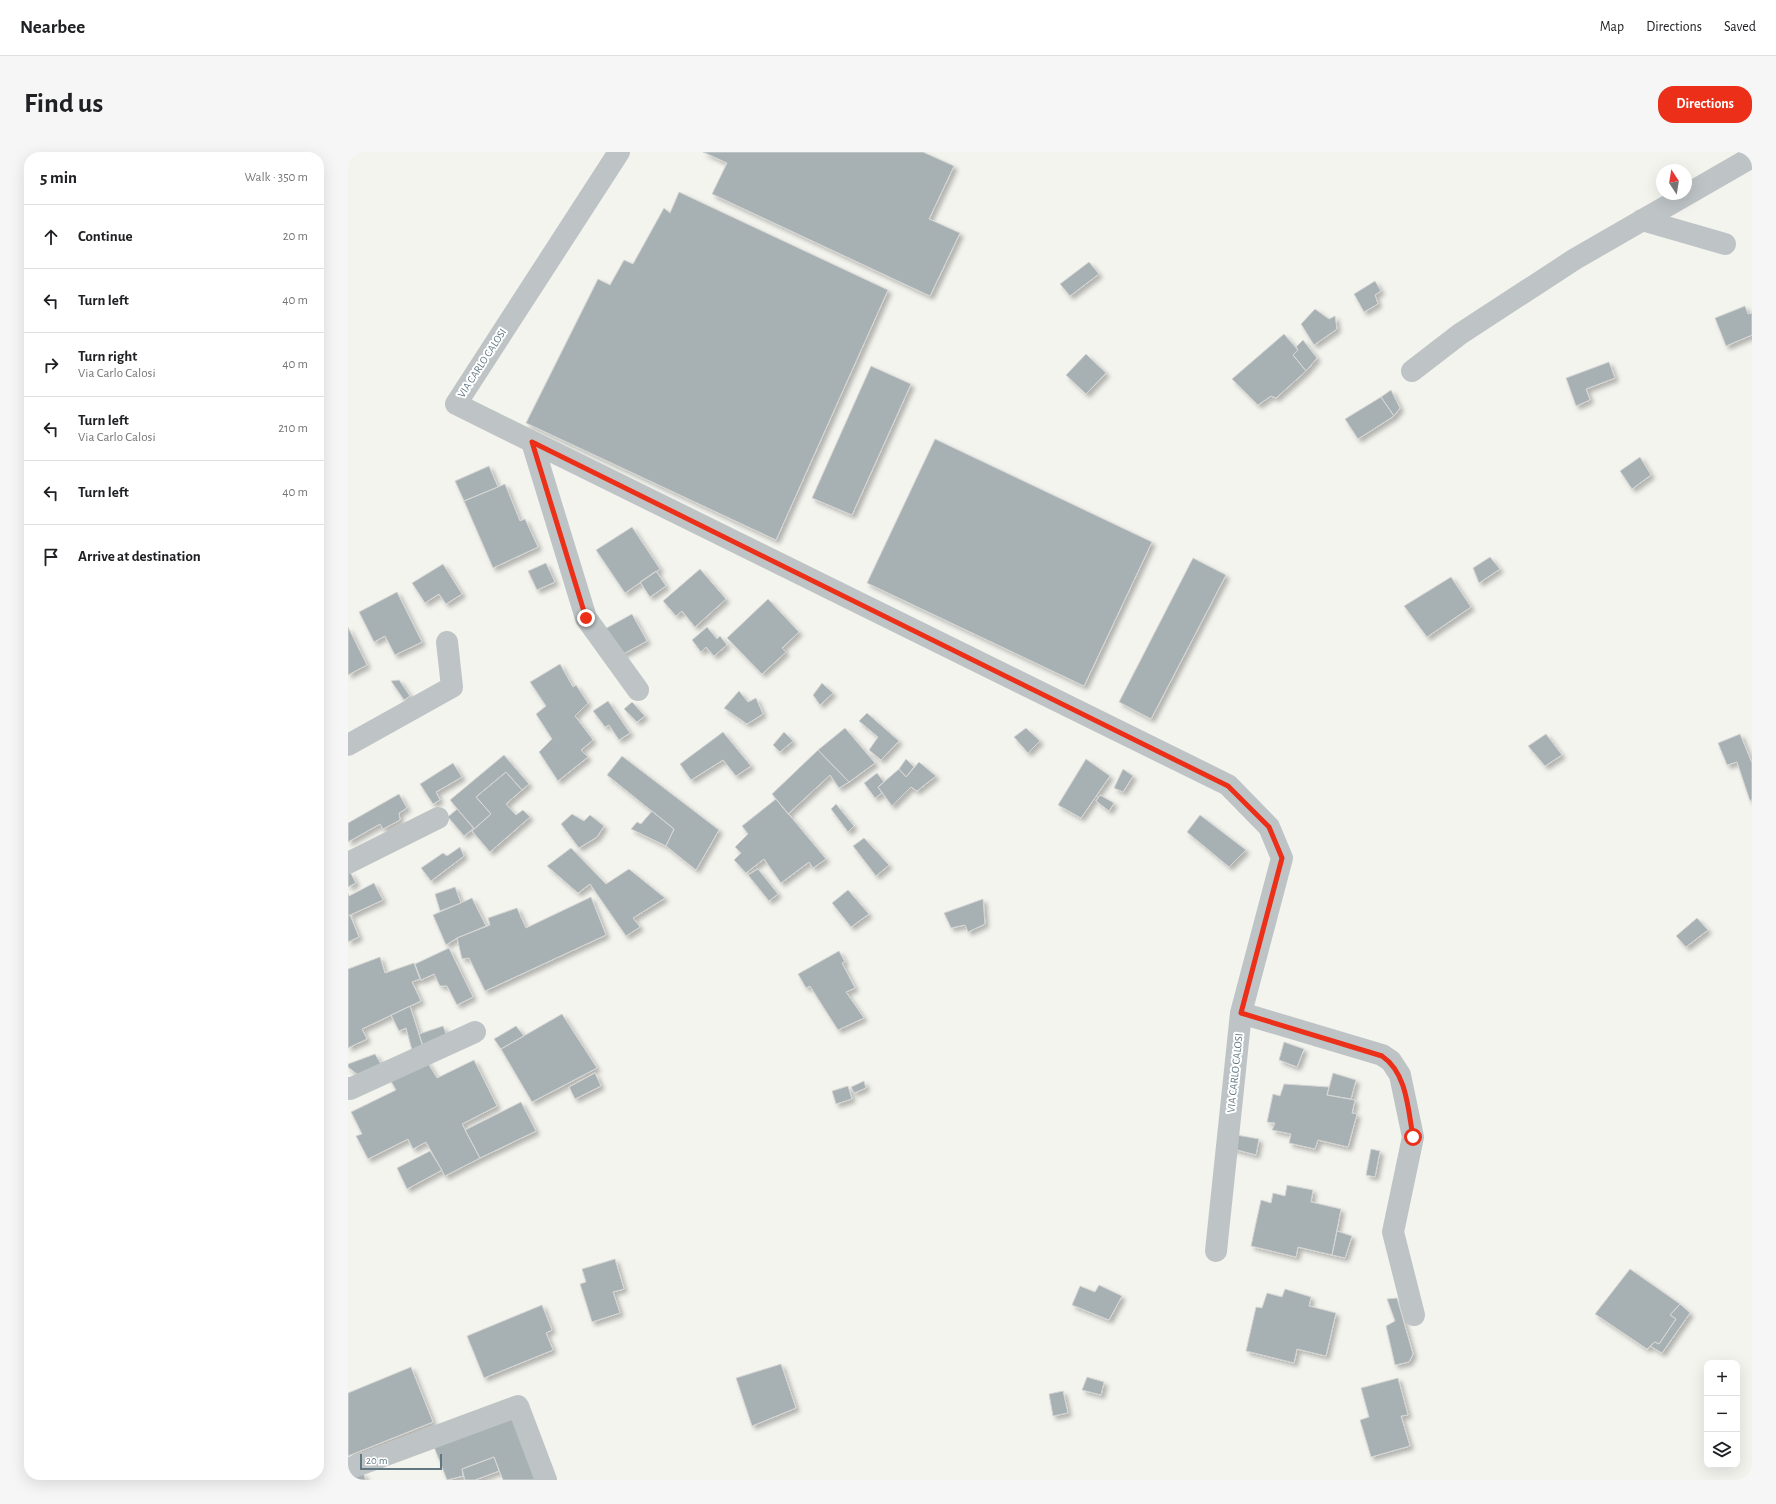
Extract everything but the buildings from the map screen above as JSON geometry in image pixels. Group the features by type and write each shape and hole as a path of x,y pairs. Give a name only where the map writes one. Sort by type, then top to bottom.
{"street":[{"name":"VIA CARLO CALOSI","path":"619,152 456,404 1228,786 1269,827 1282,858 1241,1013 1216,1251"},
{"path":"1412,371 1460,334 1575,259 1752,157"},
{"path":"1642,220 1725,244"},
{"path":"532,442 586,618 638,690"},
{"path":"348,745 452,687 447,642"},
{"path":"348,863 438,818"},
{"path":"1241,1013 1382,1056 1391,1062 1400,1074 1413,1137 1393,1232 1414,1315"},
{"path":"348,1089 475,1032"},
{"path":"348,1469 518,1406 546,1480"}],"route":[{"path":"586,618 532,442 1228,786 1269,827 1282,858 1241,1013 1382,1056 1391,1062 1400,1074 1413,1137"}]}
